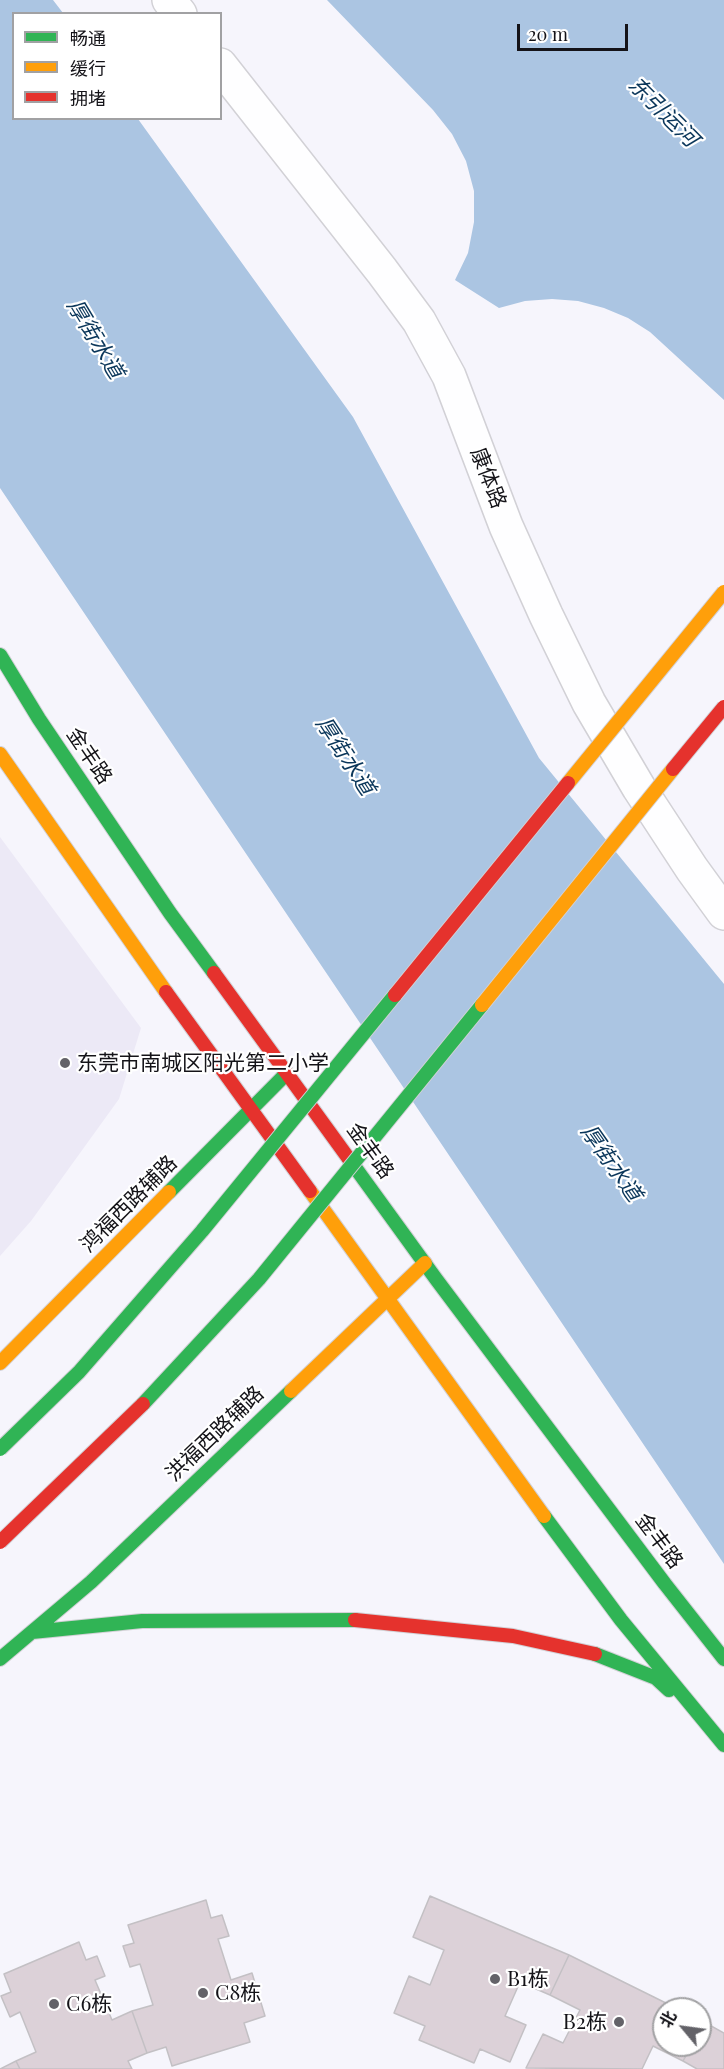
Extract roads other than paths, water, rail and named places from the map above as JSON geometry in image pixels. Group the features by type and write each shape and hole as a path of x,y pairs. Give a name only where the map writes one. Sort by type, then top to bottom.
{"main road":[{"path":"0,1449 79,1372 202,1231 724,592"},
{"name":"金丰路","path":"0,656 39,719 170,913 425,1263 665,1584 724,1659"},
{"path":"0,1542 130,1419 259,1279 724,707"},
{"path":"0,754 126,937 564,1543 621,1620 724,1745"},
{"name":"鸿福西路辅路","path":"0,1363 287,1073"},
{"name":"洪福西路辅路","path":"32,1632 91,1582 425,1263"},
{"path":"0,1659 32,1632 142,1621 342,1620 513,1636 602,1654 656,1678 704,1721"}],"street":[{"path":"169,0 178,12"},
{"name":"康体路","path":"222,68 419,321 449,376 506,526 589,703 645,797 724,913"}],"water":[{"name":"厚街水道","path":"0,0 53,0 62,12 12,12 12,120 139,120 353,417 539,758 724,984 724,1564 0,488"},
{"name":"东引运河","path":"327,0 724,0 724,400 650,332 628,318 578,301 552,299 525,301 499,308 455,280 468,253 474,222 474,191 466,161 452,134 433,110"}],"place":[{"name":"东莞市南城区阳光第二小学","path":"65,1063"},
{"name":"B1栋","path":"495,1979"},
{"name":"C8栋","path":"203,1993"},
{"name":"C6栋","path":"54,2004"},
{"name":"B2栋","path":"619,2022"}]}
